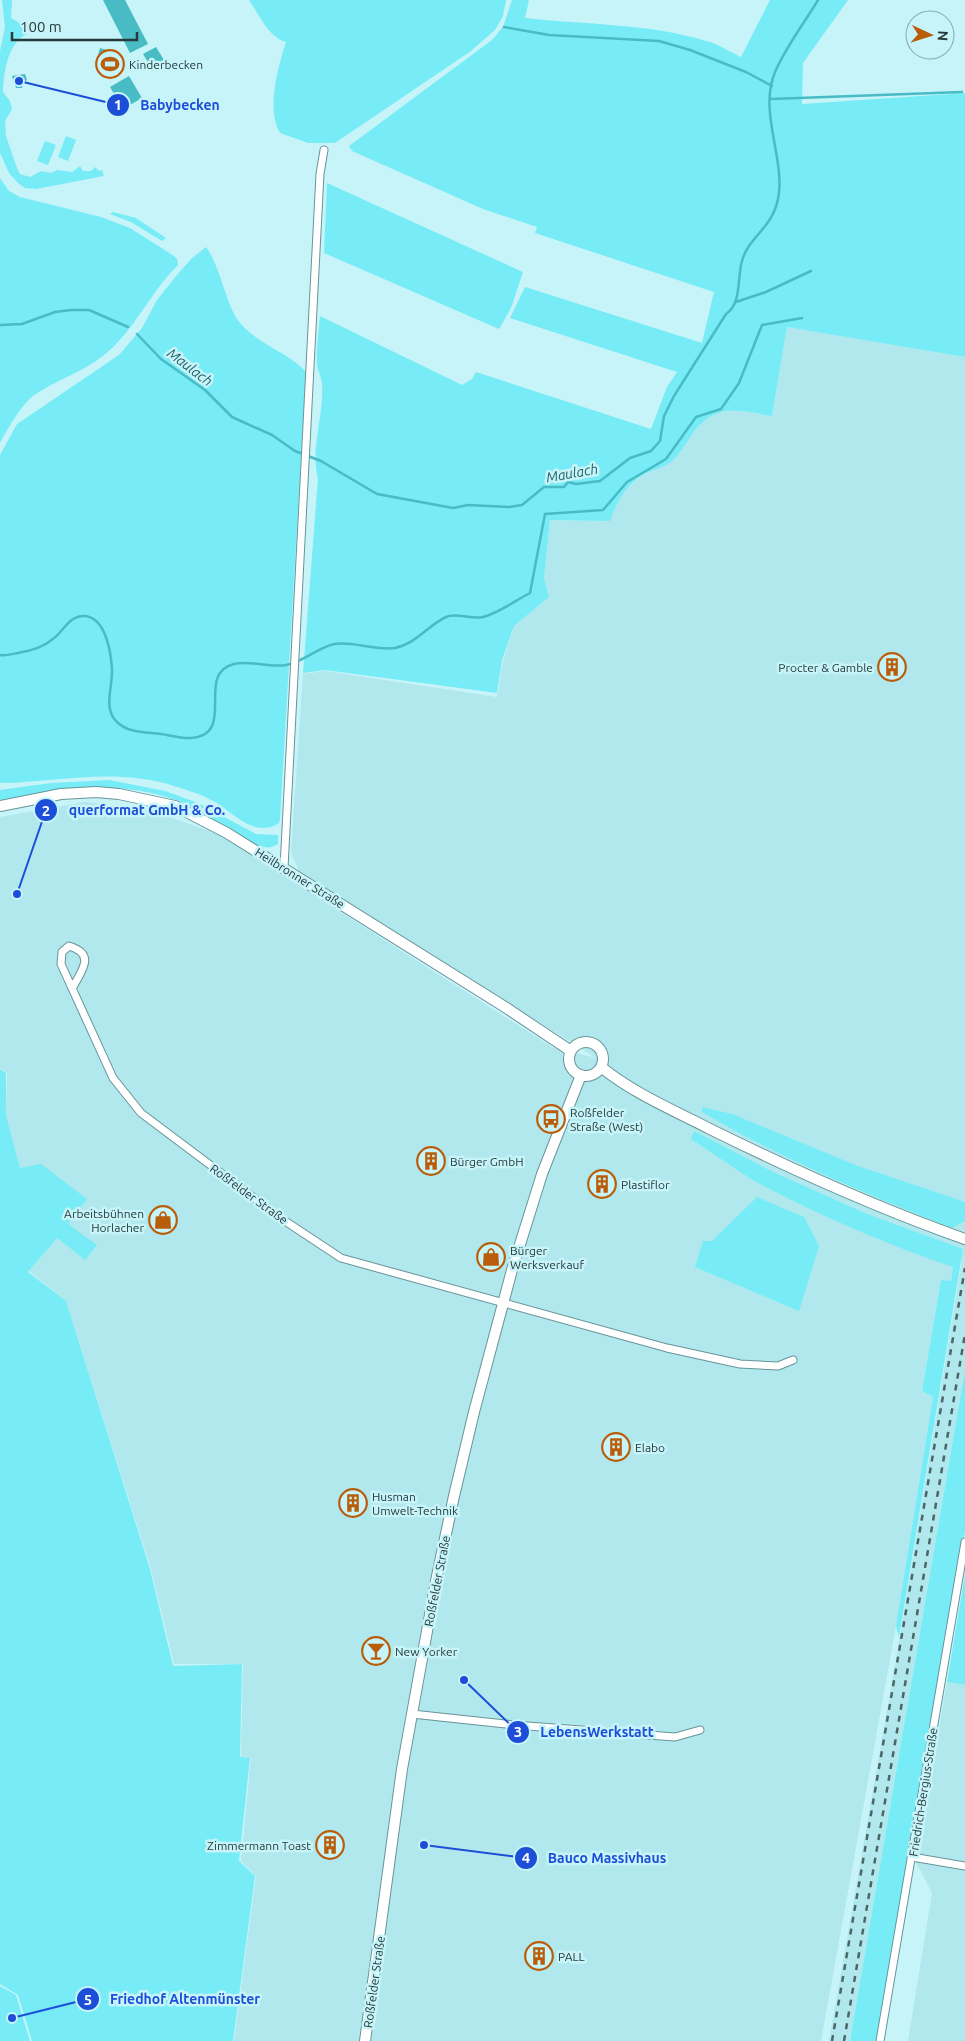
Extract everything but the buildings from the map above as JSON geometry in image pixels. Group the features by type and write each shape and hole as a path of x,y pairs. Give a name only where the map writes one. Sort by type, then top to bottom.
{"main road":[{"name":"Heilbronner Straße","path":"0,806 78,793 119,794 175,806 212,824 284,868 505,1007 571,1051"},
{"path":"583,1042 596,1046 602,1056 600,1067 596,1073 581,1075 572,1068 569,1062 571,1051 583,1042"},
{"path":"600,1067 650,1098 775,1161 841,1192 965,1239"},
{"name":"Roßfelder Straße","path":"365,2041 402,1769 437,1576 474,1412 502,1304 542,1174 581,1075"}],"street":[{"path":"284,868 320,174 324,150"},
{"name":"Roßfelder Straße","path":"73,987 84,966 85,957 79,949 69,946 62,952 61,964 113,1078 123,1093 141,1113 211,1167 341,1258 667,1348 740,1364 778,1366 794,1360"},
{"name":"Friedrich-Bergius-Straße","path":"880,2041 965,1542"},
{"path":"412,1714 514,1725 675,1737 700,1730"},
{"path":"912,1857 965,1866"}],"shaded area":[{"path":"2,0 12,0 11,18 25,26 26,34 11,52 4,76 3,92 10,101 12,109 5,121 6,136 20,174 30,177 41,171 51,173 57,170 72,172 80,166 83,171 91,171 95,167 99,171 102,170 104,176 36,189 25,188 9,173 0,153 0,51 5,27"},
{"path":"103,0 125,0 148,44 130,53"},
{"path":"249,0 506,0 503,16 495,30 471,51 335,143 308,143 280,133 274,112 274,100 280,63 286,42 269,30"},
{"path":"512,0 529,0 525,18 616,25 662,31 710,42 741,57 770,0 848,0 803,63 802,104 965,93 965,357 787,327 772,416 725,411 710,417 697,428 671,462 643,475 631,484 618,501 610,521 550,520 544,578 549,597 514,626 502,660 497,693 325,670 303,673 318,478 316,444 322,396 322,382 317,366 320,316 462,385 472,379 476,372 651,429 667,387 677,372 510,318 525,287 702,343 714,292 535,233 537,227 483,209 352,151 349,146 492,40 503,27"},
{"path":"156,47 164,60 151,67 143,54"},
{"name":"Kinderbecken","path":"100,48 119,54 117,59 123,69 111,77 97,72 101,59 98,55"},
{"path":"25,74 27,80 23,83 22,88 16,88 12,76"},
{"path":"129,76 142,98 123,109 110,87"},
{"path":"66,136 76,140 68,161 58,157"},
{"path":"45,141 56,145 48,165 37,161"},
{"path":"0,178 9,191 20,197 101,217 130,228 174,256 177,259 178,265 169,274 117,343 87,367 33,396 20,411 0,443"},
{"path":"327,183 523,272 511,308 499,329 324,253"},
{"path":"113,212 136,218 166,238 162,241 131,222 110,214"},
{"path":"206,247 216,266 231,308 241,324 256,338 292,359 306,372 280,819 279,823 262,828 245,823 215,802 204,797 168,784 147,779 105,776 0,783 0,455 17,424 119,355 142,328 157,300 177,275 191,259"},
{"path":"787,327 965,357 965,1370 850,2041 829,2041 898,1648 962,1261 953,1267 951,1281 941,1281 922,1391 933,1397 896,1626 821,2041 234,2041 256,1876 241,1861 251,1758 241,1757 243,1664 174,1664 151,1569 66,1301 29,1271 57,1238 84,1259 67,1224 20,1168 6,1115 7,1073 0,1068 0,817 85,802 150,810 218,834 554,1048 596,1058 299,871 291,852 303,674 325,671 497,697 503,661 514,626 549,597 544,578 550,520 610,521 615,506 625,490 642,476 670,462 704,420 719,412 735,410 772,416"},
{"path":"109,780 165,791 198,803 256,834 278,835 278,844 273,847 264,847 253,843 185,804 152,793 130,789 86,788 0,801 0,790 51,783"},
{"path":"0,1069 6,1073 6,1115 20,1168 41,1164 87,1199 68,1224 97,1245 85,1260 57,1238 28,1272 66,1301 150,1569 173,1666 242,1664 240,1757 250,1758 239,1861 255,1876 233,2041 32,2041 18,1995 0,1984"},
{"path":"702,1107 732,1114 858,1166 965,1202 965,1221 952,1228 856,1189 732,1129 702,1112"},
{"path":"694,1131 773,1172 867,1214 963,1249 899,1637 896,1626 933,1397 922,1391 941,1280 951,1281 953,1267 856,1230 762,1185 691,1139"},
{"path":"757,1197 804,1217 819,1246 799,1311 695,1267 703,1241 712,1241"},
{"path":"965,1370 965,1533 960,1548 876,2041 850,2041"},
{"path":"965,1574 965,1685 947,1682"},
{"path":"947,1682 965,1685 965,2041 908,2041 932,1893 916,1862"},
{"path":"0,1986 16,1995 30,2041 0,2041"}],"waterway":[{"name":"Maulach","path":"137,334 161,359 205,390 232,417 272,435 295,451 321,461 377,494 453,508 468,505 509,507 522,505 544,487 564,487 568,482 576,484 600,481 630,458 651,451 660,441 664,416 674,396 726,314 735,304 745,252 773,215 777,205 779,193 778,163 769,102 775,72 784,54 818,0"},
{"path":"504,27 549,35 659,41 690,50 746,72 772,86"},
{"path":"771,99 962,92"},
{"path":"736,302 766,292 811,271"},
{"name":"Maulach","path":"0,325 22,324 55,312 89,310 128,327"},
{"path":"0,655 41,647 57,636 75,618 79,616 92,618 103,629 109,646 112,669 109,705 113,717 127,729 191,738 205,734 212,726 215,715 217,679 223,670 234,664 286,665 334,644 342,643 387,649 395,648 409,643 446,617 454,615 479,618 489,615 530,593 545,514 603,510 627,482 666,459 696,417 721,409 739,383 762,325 802,318"}],"railway":[{"path":"832,2041 965,1268"},
{"path":"844,2041 965,1334"}],"place":[{"name":"Kinderbecken","path":"110,64"},
{"name":"Babybecken","path":"19,81"},
{"name":"Procter & Gamble","path":"892,667"},
{"name":"querformat GmbH & Co.","path":"17,894"},
{"name":"Roßfelder Straße (West)","path":"551,1119"},
{"name":"Bürger GmbH","path":"431,1161"},
{"name":"Plastiflor","path":"602,1184"},
{"name":"Arbeitsbühnen Horlacher","path":"163,1220"},
{"name":"Bürger Werksverkauf","path":"491,1257"},
{"name":"Elabo","path":"616,1447"},
{"name":"Husman Umwelt-Technik","path":"353,1503"},
{"name":"New Yorker","path":"376,1651"},
{"name":"LebensWerkstatt","path":"464,1680"},
{"name":"Zimmermann Toast","path":"330,1845"},
{"name":"Bauco Massivhaus","path":"424,1845"},
{"name":"PALL","path":"539,1956"},
{"name":"Friedhof Altenmünster","path":"12,2018"}]}
